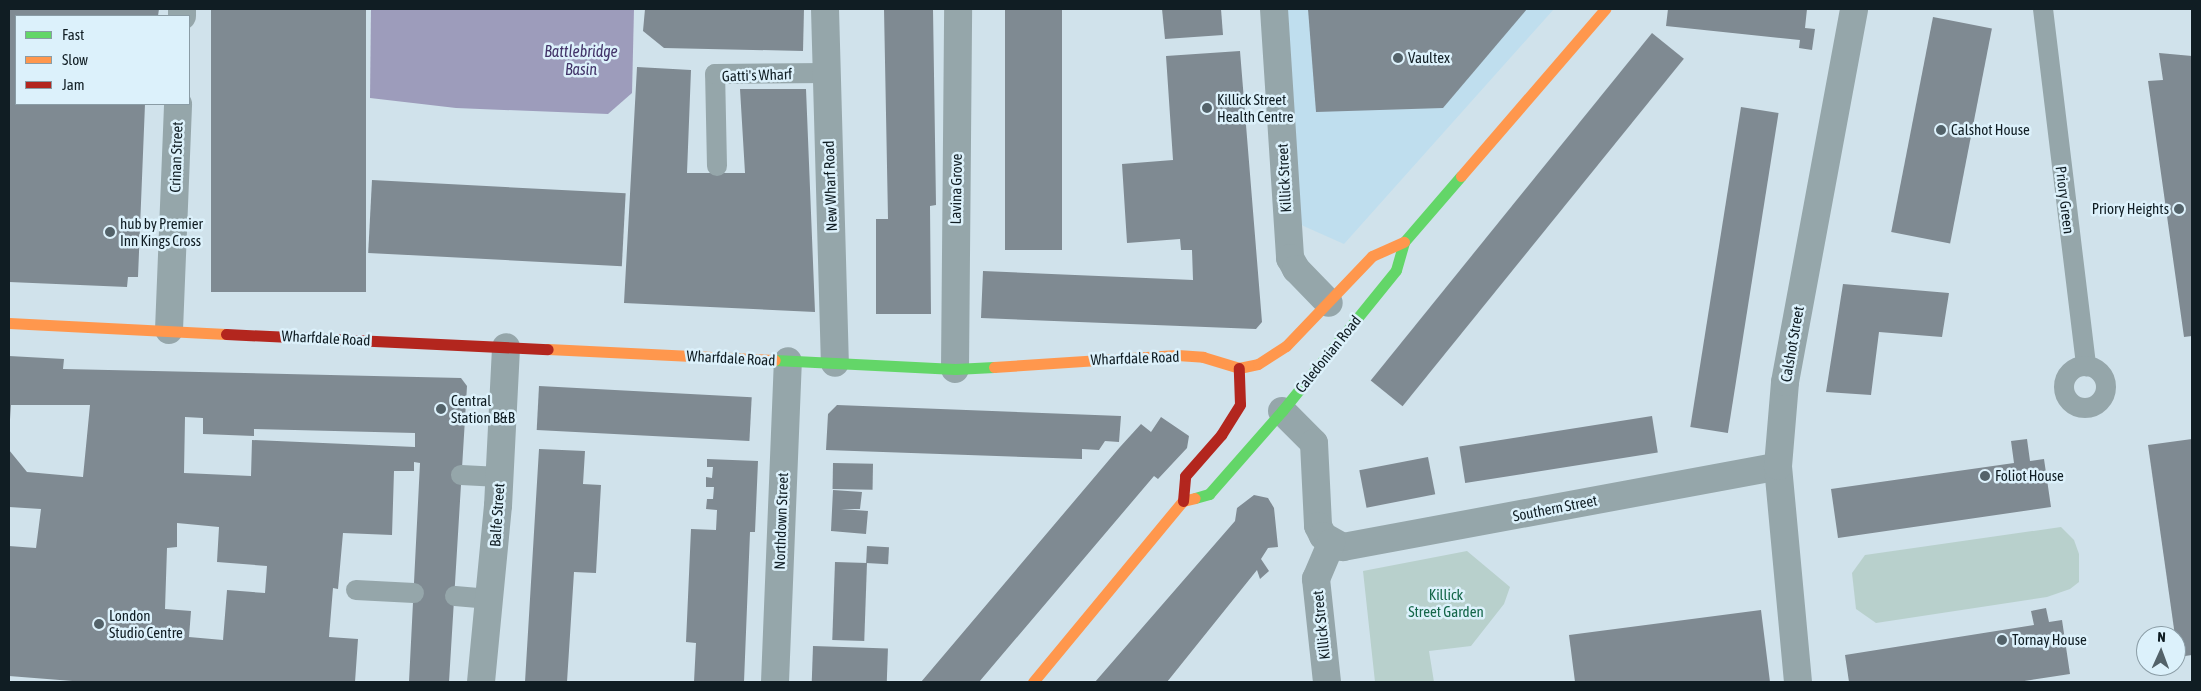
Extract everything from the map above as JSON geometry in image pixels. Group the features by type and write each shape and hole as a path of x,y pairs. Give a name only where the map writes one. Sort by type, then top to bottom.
{"main road":[{"name":"Caledonian Road","path":"1183,501 1209,494 1282,411 1396,270 1404,242 1605,9"},
{"path":"1033,682 1183,501 1185,476 1221,435 1240,404 1239,368 1258,364 1286,346 1372,256 1404,242"},
{"name":"Wharfdale Road","path":"9,323 955,369 1177,355 1203,357 1239,368"}],"street":[{"name":"New Wharf Road","path":"825,9 836,363"},
{"name":"Lavina Grove","path":"955,369 958,9"},
{"name":"Killick Street","path":"1274,9 1290,258 1296,269 1329,303"},
{"name":"Calshot Street","path":"1798,682 1778,466 1785,382 1854,9"},
{"name":"Crinan Street","path":"168,330 178,105"},
{"name":"Balfe Street","path":"481,682 500,478 506,347"},
{"name":"Northdown Street","path":"775,682 788,360"},
{"path":"1282,411 1314,443 1318,526 1331,543"},
{"name":"Southern Street","path":"1331,543 1351,546 1778,466"},
{"name":"Killick Street","path":"1327,682 1316,579 1331,543"}],"lane":[{"name":"Priory Green","path":"2043,9 2086,366"},
{"name":"Gatti's Wharf","path":"717,166 715,74 827,73"},
{"path":"462,475 500,478"},
{"path":"356,590 414,593"},
{"path":"455,596 490,599"}],"shaded area":[{"path":"1285,9 1554,9 1344,244 1299,224"}],"green space":[{"path":"2061,527 2074,540 2079,554 2079,582 2070,589 2047,597 1876,623 1856,609 1852,573 1865,555"},
{"name":"Killick Street Garden","path":"1467,551 1510,587 1504,604 1471,646 1429,651 1434,682 1375,682 1363,571"}],"water":[{"name":"Battlebridge Basin","path":"371,9 634,9 632,93 608,114 456,108 370,98"}],"building":[{"path":"9,9 159,9 158,15 15,15 15,105 145,105 138,277 128,277 127,287 9,282"},
{"path":"211,9 366,9 366,292 211,292"},
{"path":"645,9 804,9 803,51 664,48 643,31"},
{"path":"884,9 933,9 936,205 930,206 931,314 876,314 876,219 888,219"},
{"path":"1005,9 1062,9 1062,250 1005,250"},
{"path":"1162,9 1221,9 1223,35 1165,39"},
{"name":"Vaultex","path":"1308,9 1527,9 1443,108 1316,112"},
{"path":"1668,9 1807,9 1805,28 1815,29 1812,50 1799,48 1800,40 1666,26"},
{"name":"Calshot House","path":"1933,17 1992,28 1950,243 1891,232"},
{"path":"1652,33 1684,59 1403,406 1371,380"},
{"path":"1240,51 1262,322 1256,329 981,318 983,271 1193,280 1192,250 1181,250 1180,239 1127,243 1122,164 1173,160 1166,56"},
{"name":"Priory Heights","path":"2159,53 2192,56 2192,336 2184,337 2148,81 2163,80"},
{"path":"637,67 691,70 687,173 745,173 740,89 806,89 815,312 624,303"},
{"path":"1741,107 1779,113 1728,433 1690,427"},
{"path":"372,180 626,193 622,266 368,253"},
{"path":"1843,284 1949,293 1942,337 1879,332 1871,395 1826,392"},
{"path":"9,356 64,359 63,369 461,378 467,386 449,682 409,682 420,463 414,462 414,471 394,471 392,535 343,533 338,589 333,588 329,637 358,639 355,682 85,682 9,676 9,546 36,548 41,509 9,507 9,450 27,472 83,477 90,405 11,405 9,434","holes":["185,417 203,418 203,434 254,436 254,429 415,433 415,447 252,440 251,476 184,473","177,523 219,527 217,562 267,566 265,593 227,590 223,640 189,637 191,611 165,609 167,548 177,547"]},
{"path":"539,386 752,397 749,441 537,430"},
{"path":"837,405 1121,416 1119,442 1105,441 1099,450 1082,449 1082,459 826,450 828,414"},
{"path":"1652,416 1658,453 1465,483 1459,447"},
{"path":"1161,417 1189,436 1187,448 1158,479 1154,476 979,682 921,682 1120,447 1141,424 1151,432"},
{"name":"Foliot House","path":"2027,439 2030,461 2044,459 2051,507 1838,538 1831,489 2014,463 2011,441"},
{"path":"2192,439 2192,655 2186,656 2186,626 2174,626 2148,445"},
{"path":"539,449 585,451 583,484 601,485 596,573 574,572 567,682 525,682"},
{"path":"1428,457 1435,494 1367,508 1359,470"},
{"path":"707,459 758,461 755,532 750,532 744,682 694,682 696,643 686,642 691,529 716,530 717,510 706,509 707,499 713,499 714,487 706,487 706,477 712,478 713,467 707,467"},
{"path":"833,463 873,464 873,490 833,489"},
{"path":"833,490 862,492 860,509 841,509 868,511 866,534 831,531"},
{"path":"1254,495 1268,498 1274,508 1278,547 1268,548 1261,559 1269,571 1260,579 1257,570 1167,682 1095,682 1235,521 1237,508"},
{"path":"867,546 889,547 888,564 866,563"},
{"path":"835,562 867,563 864,641 832,640"},
{"name":"Tornay House","path":"2046,608 2049,622 2062,620 2070,674 2018,682 1849,682 1845,655 2034,625 2031,611"},
{"path":"1761,610 1770,682 1575,682 1569,635"},
{"path":"813,646 888,649 887,682 812,682"}],"traffic: fast":[{"path":"1195,498 1209,494 1282,411 1396,270 1404,242 1461,176"},
{"path":"775,360 955,369 994,367"}],"traffic: slow":[{"path":"1461,176 1605,9"},
{"path":"994,367 1177,355 1203,357 1239,368 1258,364 1286,346 1372,256 1404,242"},
{"path":"9,323 226,334"},
{"path":"548,349 775,360"},
{"path":"1033,682 1183,501 1195,498"}],"traffic: jam":[{"path":"226,334 548,349"},
{"path":"1183,501 1185,476 1221,435 1240,404 1239,368"}],"place":[{"name":"Vaultex","path":"1398,58"},
{"name":"Killick Street Health Centre","path":"1207,108"},
{"name":"Calshot House","path":"1941,130"},
{"name":"Priory Heights","path":"2179,209"},
{"name":"hub by Premier Inn Kings Cross","path":"110,232"},
{"name":"Central Station B&B","path":"441,409"},
{"name":"Foliot House","path":"1985,476"},
{"name":"London Studio Centre","path":"99,624"},
{"name":"Tornay House","path":"2002,640"}]}
